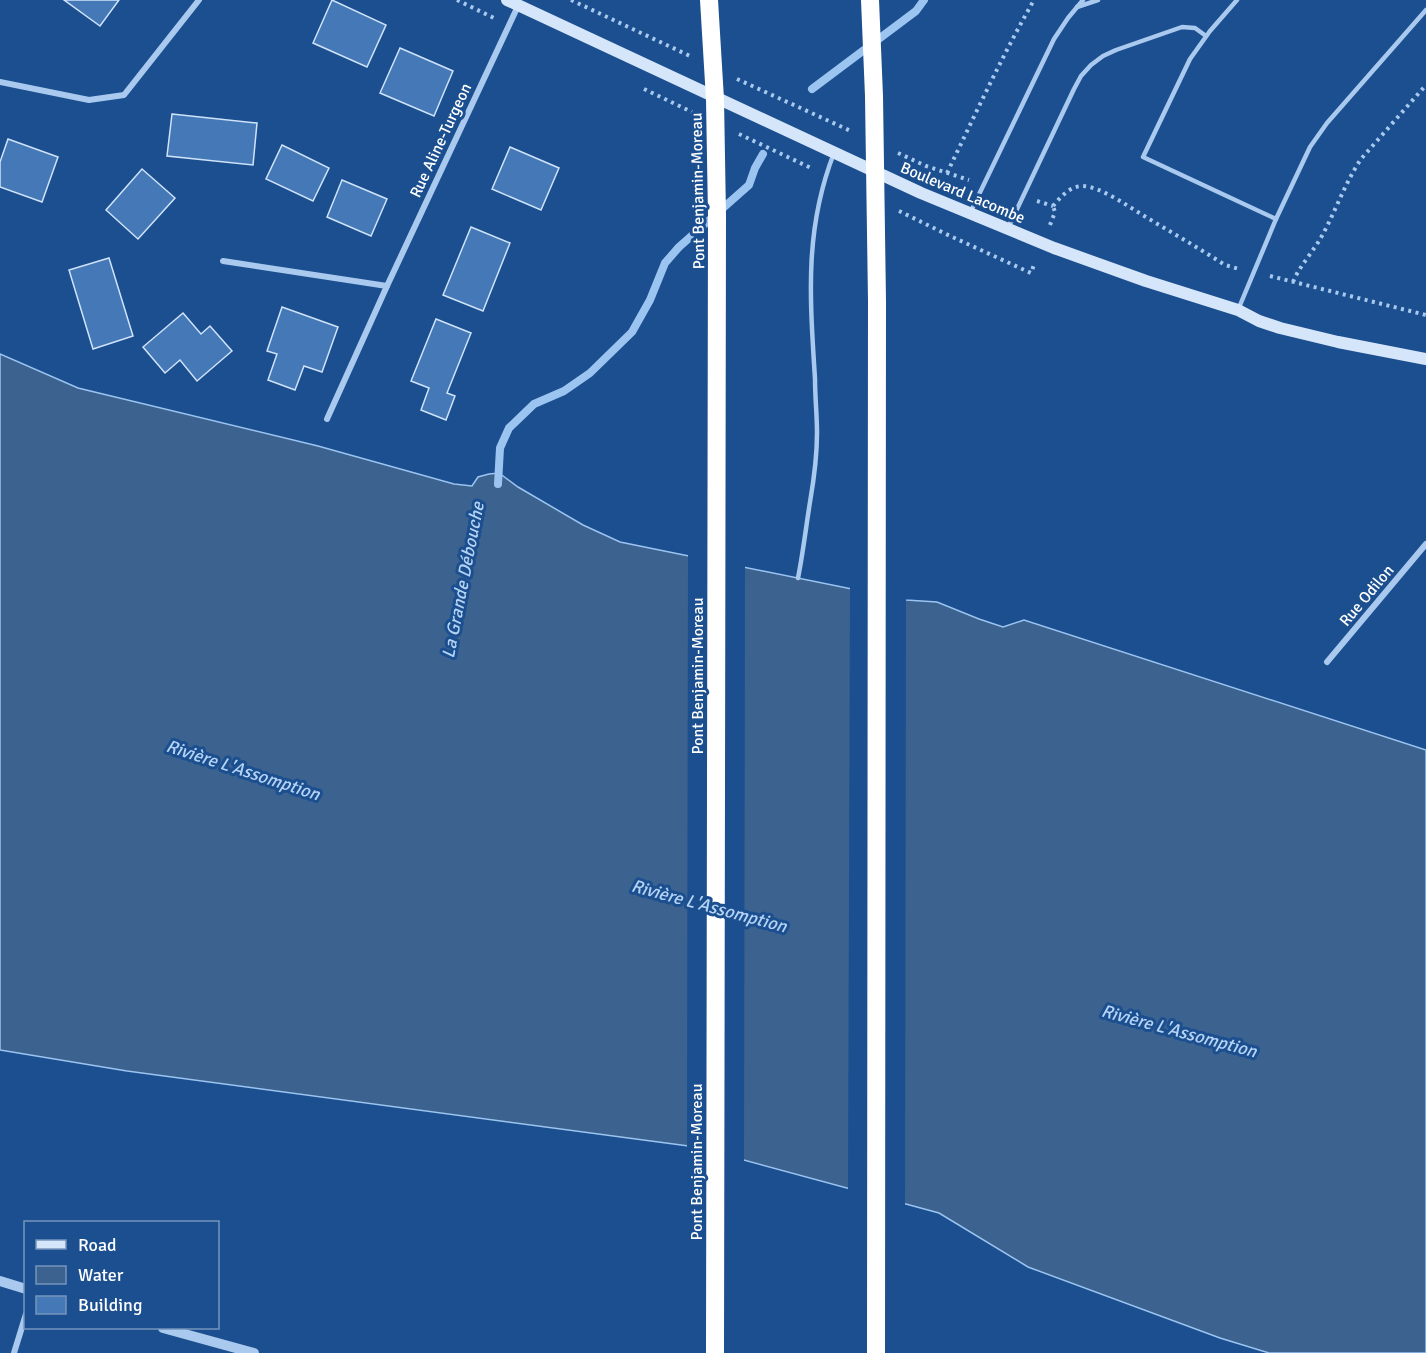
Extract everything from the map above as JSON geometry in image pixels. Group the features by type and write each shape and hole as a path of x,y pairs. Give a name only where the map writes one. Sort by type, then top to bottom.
{"highway":[{"name":"Pont Benjamin-Moreau","path":"709,0 715,99 717,216 716,1353"},
{"path":"870,0 877,301 876,1353"}],"main road":[{"name":"Boulevard Lacombe","path":"512,3 834,153 970,214 1054,248 1238,310 1259,321 1295,332 1426,359"}],"street":[{"path":"0,82 89,100 124,95 199,0"},
{"name":"Rue Aline-Turgeon","path":"327,419 512,3"},
{"path":"223,261 387,286"},
{"name":"Rue Odilon","path":"1327,662 1426,544"},
{"path":"0,1281 24,1288"},
{"path":"14,1353 24,1320"},
{"path":"168,1329 254,1353"}],"lane":[{"path":"970,214 1054,39 1083,0"},
{"path":"1077,7 1098,0"},
{"path":"1237,0 1206,36 1190,59 1143,157 1276,219"},
{"path":"1238,310 1276,219 1310,147 1426,10"},
{"path":"1007,228 1074,89 1091,65 1116,50 1182,27 1195,28 1206,36"},
{"path":"798,578 817,451 810,305 811,256 821,192 834,153"}],"path":[{"path":"457,0 479,11"},
{"path":"571,0 696,59"},
{"name":"Boulevard Lacombe","path":"895,151 947,173 1034,0"},
{"path":"728,74 863,137"},
{"path":"1293,282 1296,273 1323,233 1361,159 1426,85"},
{"path":"644,89 696,114"},
{"path":"738,134 811,168"},
{"path":"1055,212 1053,206 1066,192 1081,186 1089,187 1116,199 1225,265 1235,268"},
{"path":"899,211 1031,273"},
{"path":"1276,278 1426,315"}],"water":[{"name":"Rivière L'Assomption","path":"0,354 78,388 318,446 454,484 472,486 478,477 499,473 518,487 583,525 620,542 906,600 937,602 1003,627 1024,620 1426,750 1426,1353 1269,1353 1220,1338 1028,1267 939,1213 696,1147 127,1071 0,1050"}],"pier":[{"path":"688,553 745,565 744,1163 687,1149"},
{"path":"850,586 906,597 905,1207 848,1191"}],"building":[{"path":"64,0 119,0 100,26"},
{"path":"332,0 386,25 367,67 313,43"},
{"path":"400,48 453,71 434,116 380,93"},
{"path":"172,114 257,123 253,165 167,156"},
{"path":"8,139 58,157 42,202 0,187 0,162"},
{"path":"282,145 329,168 313,201 266,179"},
{"path":"510,147 559,168 541,210 492,189"},
{"path":"142,169 175,198 138,239 106,210"},
{"path":"342,180 387,199 371,236 327,217"},
{"path":"471,227 510,243 483,311 443,295"},
{"path":"109,258 133,336 93,349 69,270"},
{"path":"282,307 338,327 322,372 304,366 295,390 268,380 277,354 267,351"},
{"path":"183,313 201,334 210,326 232,351 197,381 180,360 165,373 143,347"},
{"path":"436,319 471,333 447,393 455,396 446,420 421,410 429,388 411,381"}],"waterway":[{"name":"La Grande Débouche","path":"812,89 916,11 924,0"},
{"name":"La Grande Débouche","path":"498,484 500,448 509,428 534,404 564,391 590,373 632,332 650,300 665,263 679,247 749,185 763,154"}]}
